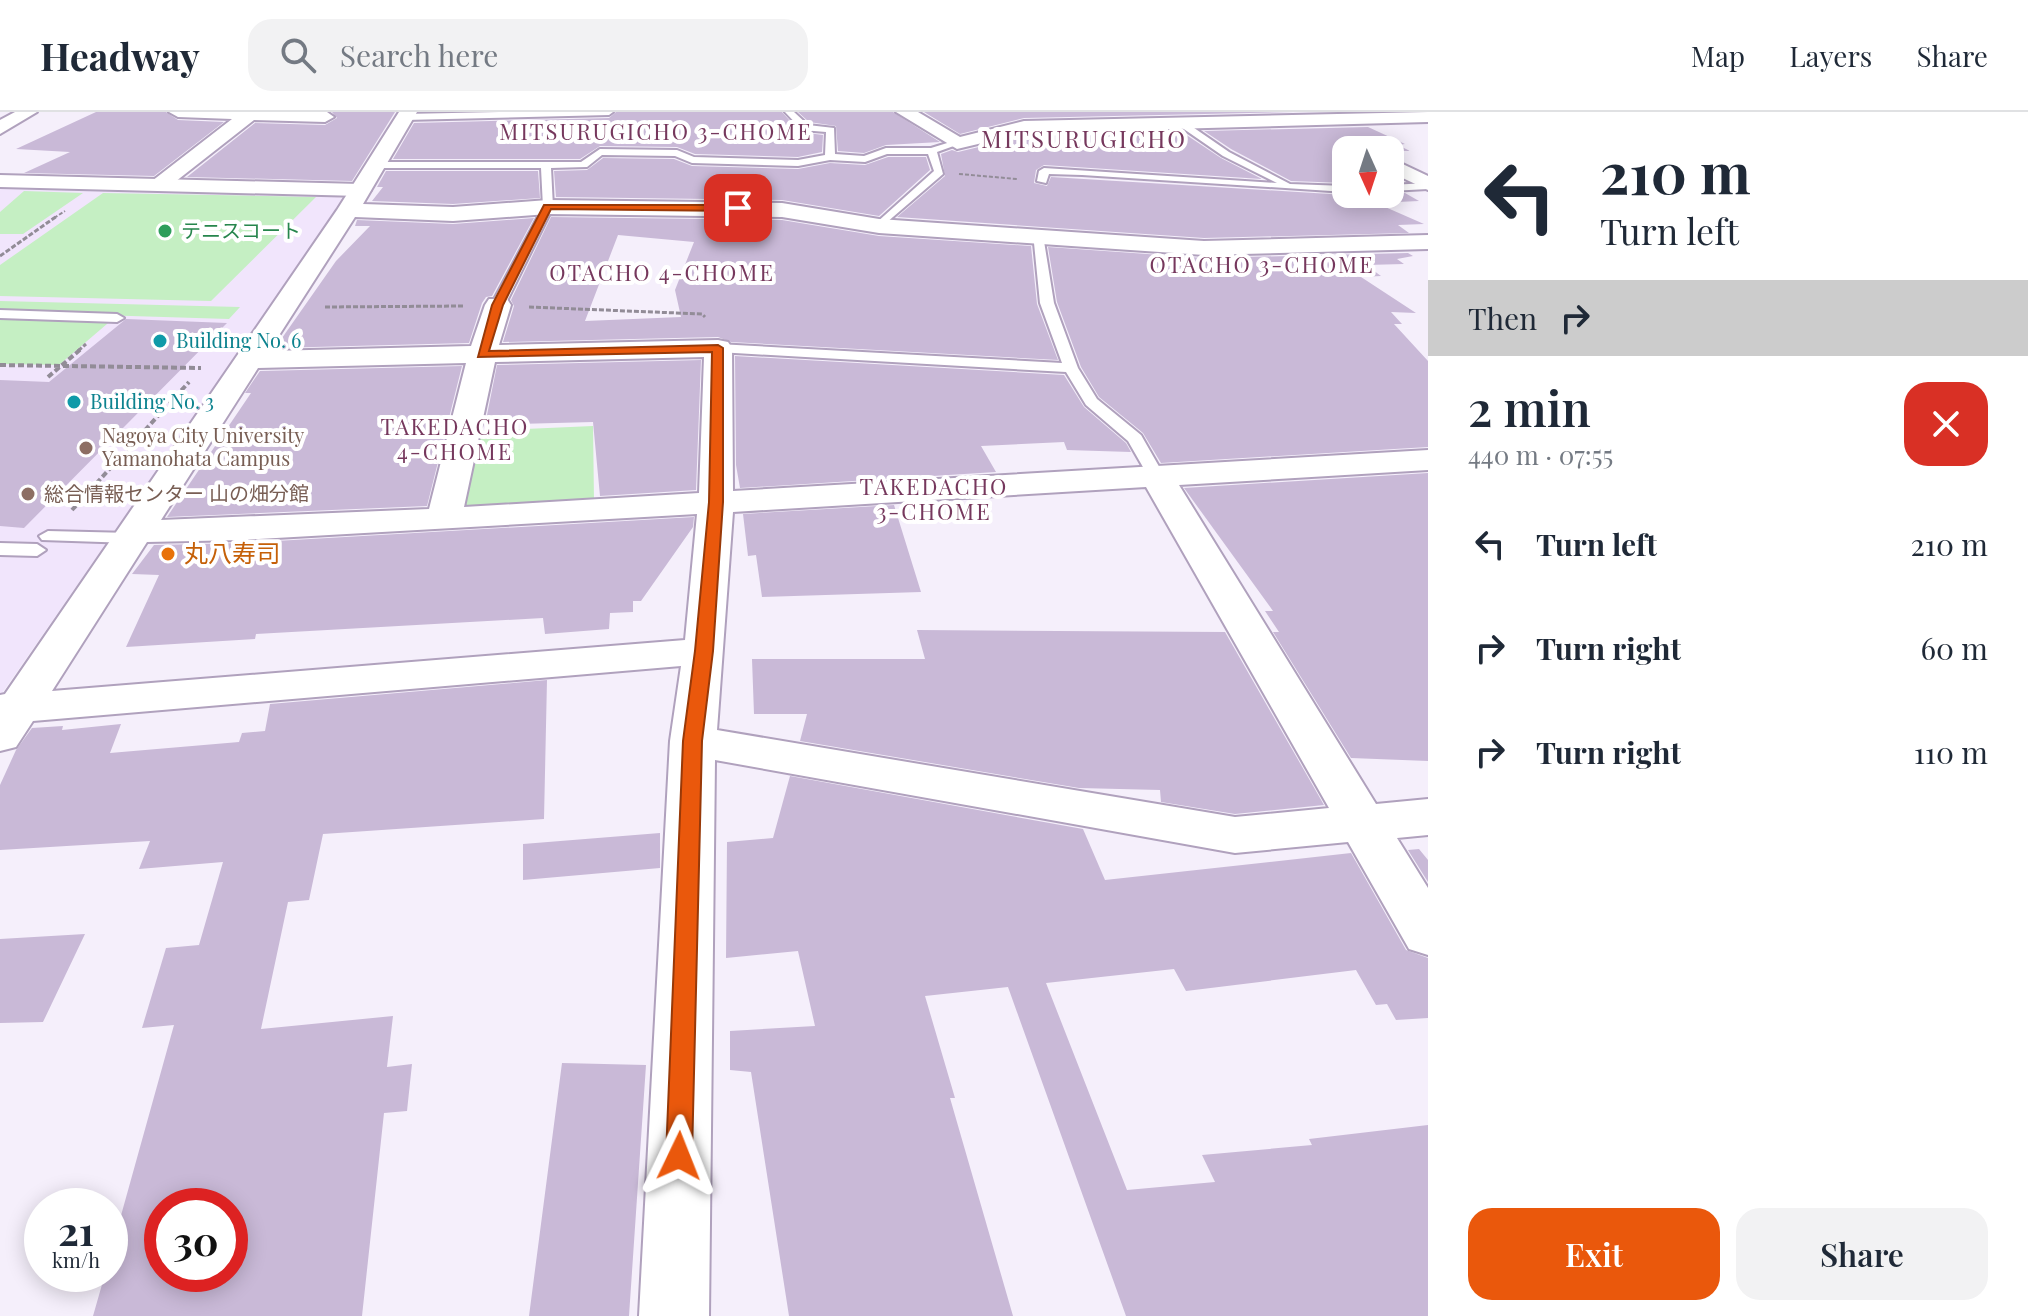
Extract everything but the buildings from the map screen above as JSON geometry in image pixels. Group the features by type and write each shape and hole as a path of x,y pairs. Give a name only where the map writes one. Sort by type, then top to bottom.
{"street":[{"path":"0,128 28,112"},
{"path":"178,112 325,117"},
{"path":"905,112 957,143 1024,127 1299,116 1428,117"},
{"path":"1085,112 1107,125"},
{"path":"159,185 251,113"},
{"path":"6,718 249,360 407,114"},
{"path":"1299,116 1337,136"},
{"path":"1404,172 1428,185"},
{"path":"0,181 361,188 453,214 548,207 782,210 879,226 1204,248 1428,242"},
{"path":"1401,243 1428,260"},
{"path":"444,519 482,355 498,305"},
{"path":"249,360 718,348 716,502 693,741 674,1316"},
{"path":"133,534 444,519 1428,460"},
{"path":"1157,477 1428,934"},
{"path":"6,718 704,651"},
{"path":"693,741 1235,835 1428,817"}],"lane":[{"path":"407,114 609,112"},
{"path":"789,112 805,128 831,130 830,157"},
{"path":"1181,123 1226,154 1297,188"},
{"path":"361,188 546,166 583,165 600,152 677,153 692,160 798,163 830,157 865,159 886,151 932,151 957,143"},
{"path":"879,226 939,172 932,151"},
{"path":"498,305 548,207 546,166"},
{"path":"1042,181 1044,171 1109,172 1332,189"},
{"path":"1404,187 1428,185"},
{"path":"1037,235 1047,303 1071,368 1091,402 1135,438 1157,477"},
{"path":"0,314 117,318"},
{"path":"718,348 1071,368"},
{"path":"0,549 133,534"}],"path":[{"path":"939,172 1042,181"},
{"path":"0,256 71,207"},
{"path":"48,377 117,318"},
{"path":"0,365 202,368 43,543"}],"shaded area":[{"name":"Nagoya City University Yamanohata Campus","path":"0,184 328,193 345,200 0,696"}],"green space":[{"path":"24,191 83,193 23,234 0,234 0,212"},
{"name":"テニスコート","path":"103,193 316,197 211,301 0,296 0,265"},
{"path":"0,301 240,307 229,319 0,312"},
{"path":"0,315 114,318 59,365 0,364"},
{"path":"593,426 594,501 460,509 476,431"}],"place":[{"name":"テニスコート","path":"165,231"},
{"name":"Building No. 6","path":"160,341"},
{"name":"Building No. 3","path":"74,402"},
{"name":"Nagoya City University Yamanohata Campus","path":"86,448"},
{"name":"総合情報センター 山の畑分館","path":"28,494"},
{"name":"丸八寿司","path":"168,554"}],"district":[{"name":"MITSURUGICHO 3-CHOME","path":"656,132"},
{"name":"MITSURUGICHO","path":"1084,140"},
{"name":"OTACHO 3-CHOME","path":"1262,265"},
{"name":"OTACHO 4-CHOME","path":"662,273"},
{"name":"TAKEDACHO 4-CHOME","path":"455,440"},
{"name":"TAKEDACHO 3-CHOME","path":"934,500"}],"route":[{"path":"679,1156 693,741 716,502 718,348 482,355 498,305 548,207 738,208"}]}
